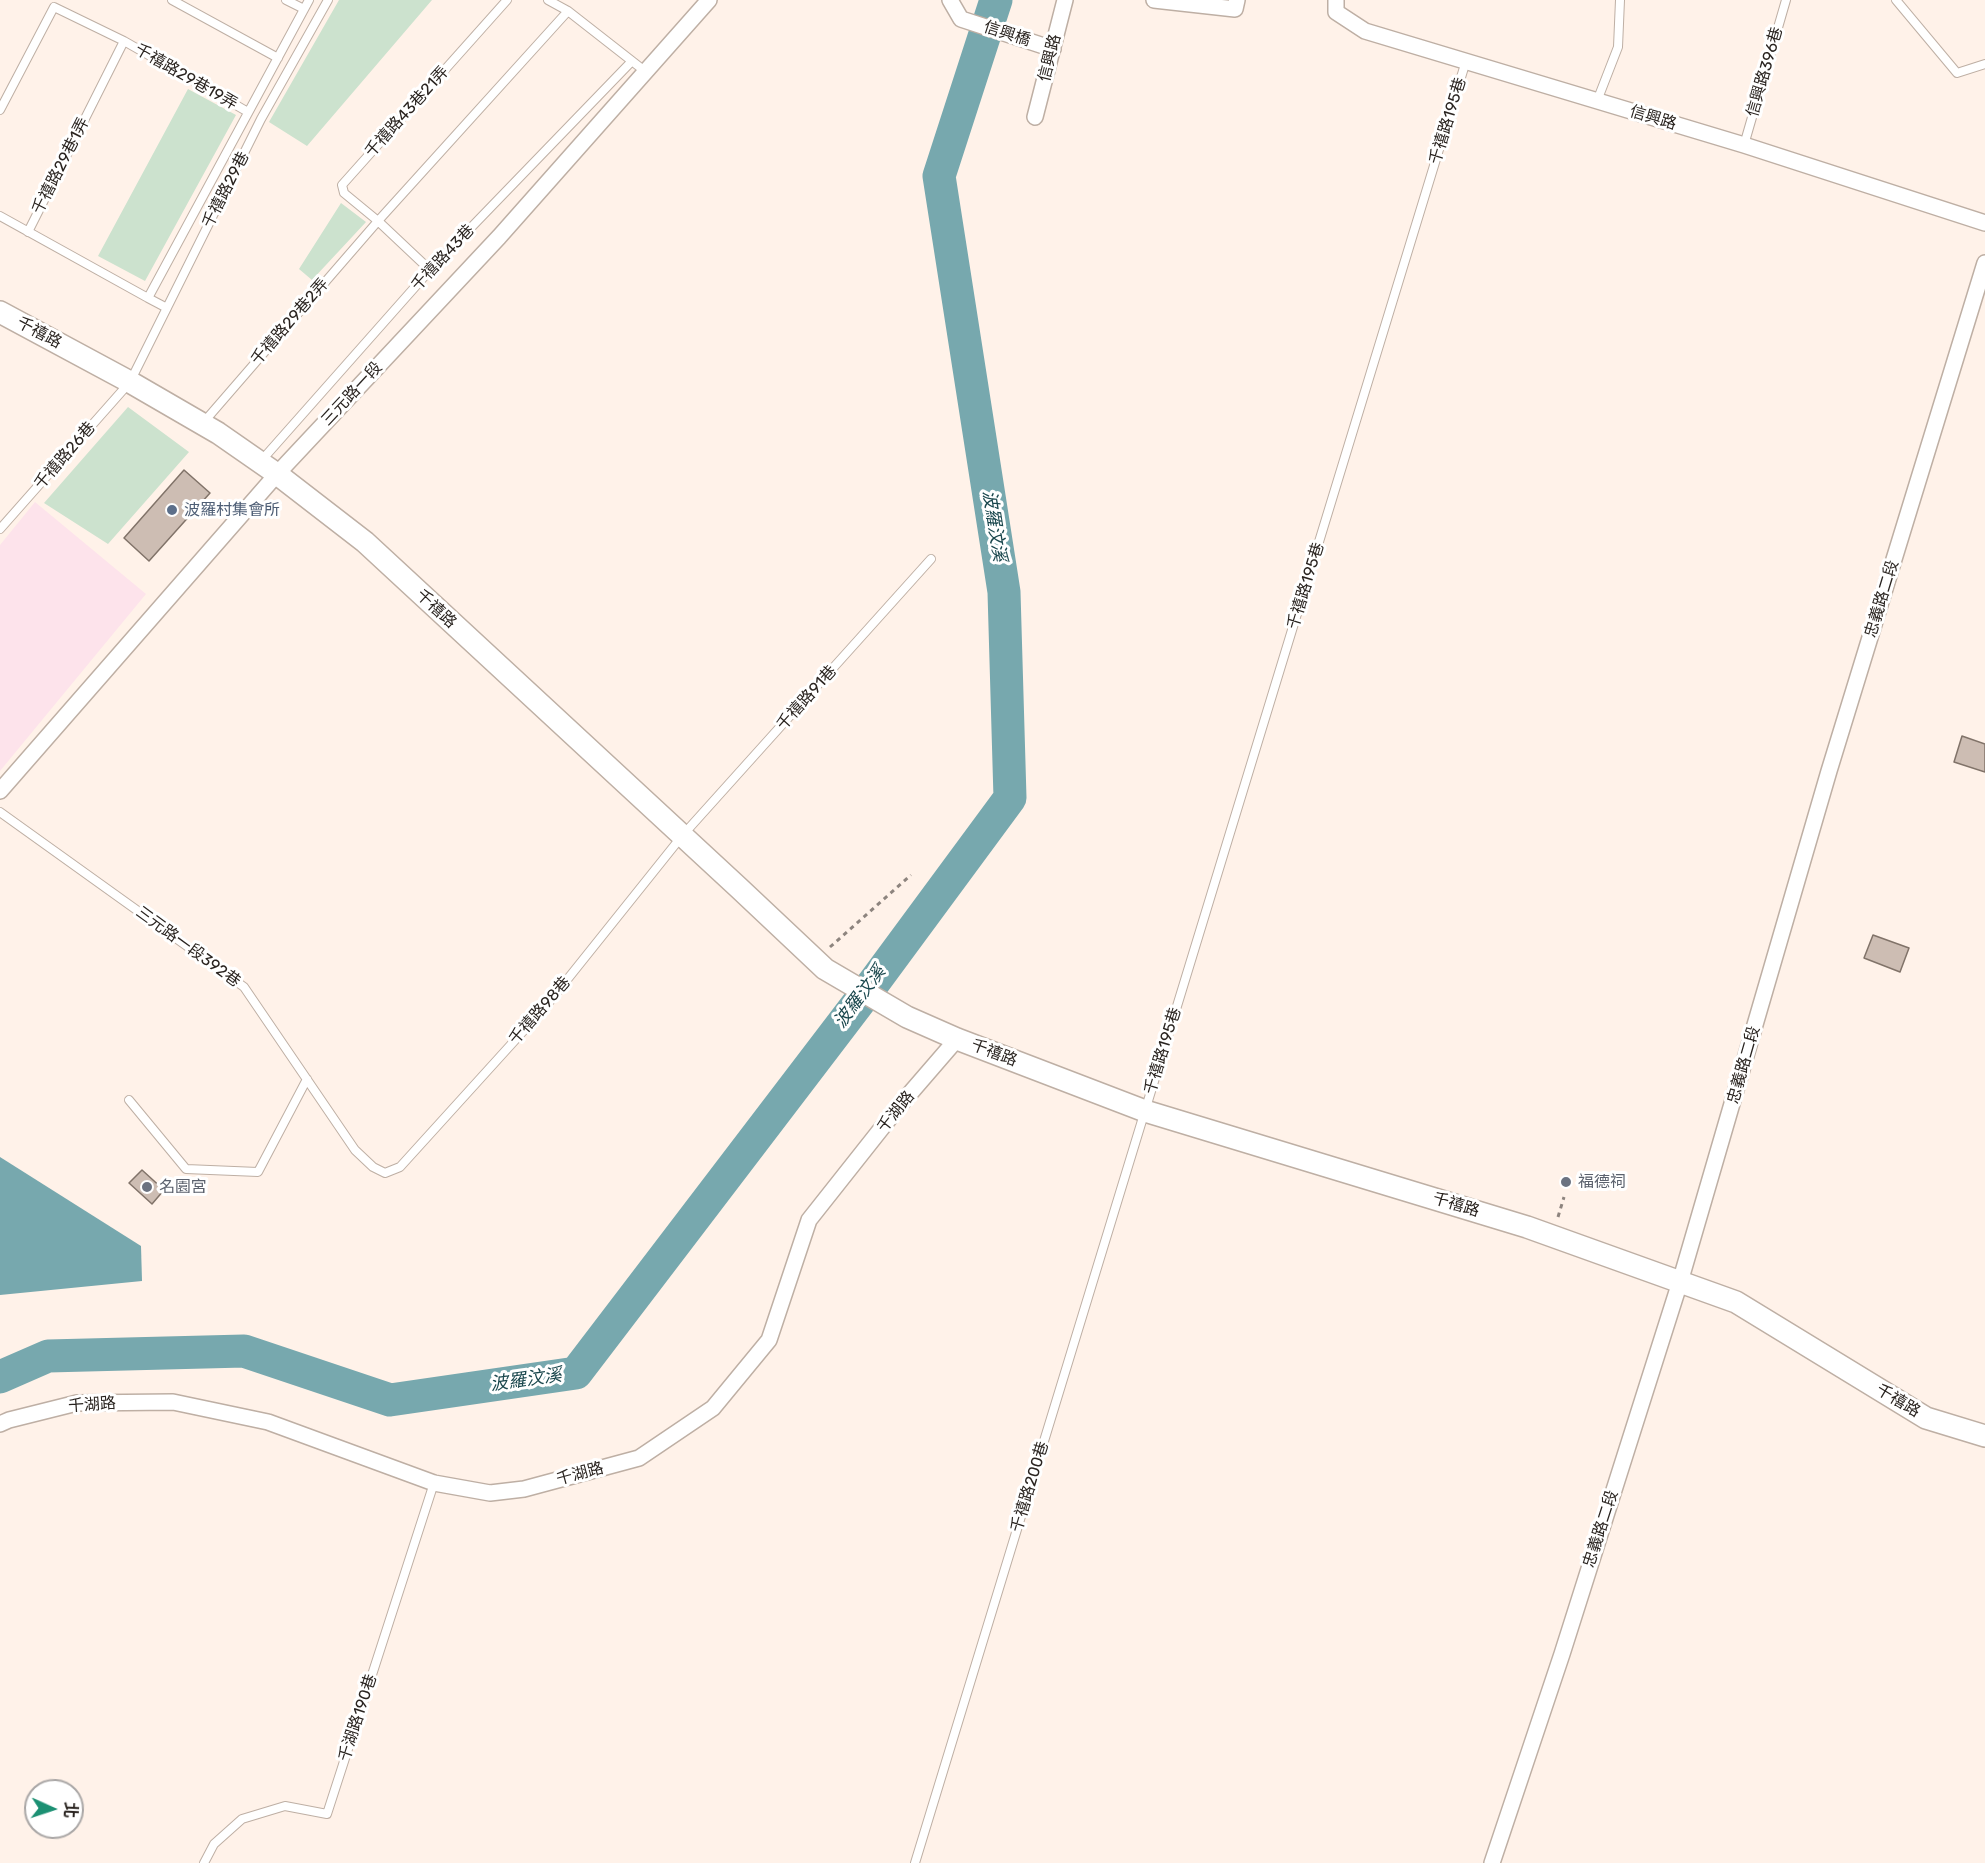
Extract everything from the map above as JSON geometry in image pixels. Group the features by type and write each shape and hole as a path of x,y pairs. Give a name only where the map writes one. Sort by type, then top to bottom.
{"street":[{"name":"三元路一段","path":"0,791 269,468 499,237 709,0"},
{"name":"信興橋","path":"950,0 961,19 1053,49"},
{"name":"信興路","path":"1035,117 1065,0"},
{"path":"1154,0 1197,2 1235,9 1237,0"},
{"name":"信興路","path":"1336,0 1336,12 1365,31 1744,145 1985,223"},
{"name":"忠義路二段","path":"1492,1863 1562,1654 1680,1282 1829,771 1985,263"},
{"name":"千禧路","path":"0,312 130,382 202,424 269,468 365,543 820,965 907,1017 957,1039 1145,1111 1527,1227 1736,1302 1926,1418 1985,1436"},
{"name":"千湖路","path":"0,1424 77,1403 174,1402 268,1422 434,1484 490,1493 524,1489 639,1458 713,1408 770,1340 809,1220 900,1105 957,1039"}],"lane":[{"path":"172,0 278,58"},
{"path":"286,0 304,9"},
{"path":"148,298 309,0"},
{"name":"千禧路29巷","path":"130,382 261,119 328,0"},
{"name":"千禧路43巷21弄","path":"430,270 378,221 344,193 342,185 507,0"},
{"path":"548,0 568,11 646,72"},
{"path":"1597,101 1618,47 1620,0"},
{"name":"信興路396巷","path":"1744,145 1786,0"},
{"path":"1896,0 1958,73 1985,64"},
{"name":"千禧路29巷19弄","path":"0,110 54,7 124,41 248,112"},
{"path":"378,221 568,11"},
{"name":"千禧路29巷1弄","path":"124,41 28,232 167,308"},
{"name":"千禧路43巷","path":"269,468 430,270 632,60"},
{"name":"千禧路195巷","path":"1145,1111 1466,61"},
{"path":"0,216 28,232"},
{"name":"千禧路29巷2弄","path":"202,424 378,221"},
{"name":"千禧路26巷","path":"0,530 130,382"},
{"name":"千禧路91巷","path":"682,836 931,559"},
{"name":"三元路一段392巷","path":"0,812 244,987 355,1150 373,1167 385,1173"},
{"name":"千禧路98巷","path":"385,1173 400,1167 546,1006 682,836"},
{"path":"129,1100 186,1168 258,1172 307,1079"},
{"name":"千禧路200巷","path":"915,1863 1145,1111"},
{"name":"千湖路190巷","path":"204,1863 214,1844 242,1819 285,1806 327,1814 434,1484"}],"path":[{"path":"820,965 911,875"}],"shaded area":[{"path":"35,502 146,594 0,771 0,545"}],"green space":[{"path":"339,0 432,0 307,146 269,122"},
{"path":"188,89 236,115 145,281 98,256"},
{"path":"341,203 366,222 312,280 299,269"},
{"path":"128,407 189,452 108,544 44,503"}],"water":[{"path":"0,1157 141,1246 142,1281 0,1295"}],"building":[{"name":"波羅村集會所","path":"184,470 210,493 149,561 124,538"},
{"path":"1962,736 1985,744 1985,772 1954,762"},
{"path":"1873,935 1909,948 1900,972 1864,958"},
{"name":"名園宮","path":"142,1170 164,1190 152,1204 129,1183"}],"waterway":[{"name":"波羅汶溪","path":"0,1377 48,1356 244,1351 390,1400 576,1373 875,981 1010,798 1004,592 939,176 996,0"}],"place":[{"name":"波羅村集會所","path":"172,510"},
{"name":"福德祠","path":"1566,1182"},
{"name":"名園宮","path":"147,1187"}]}
